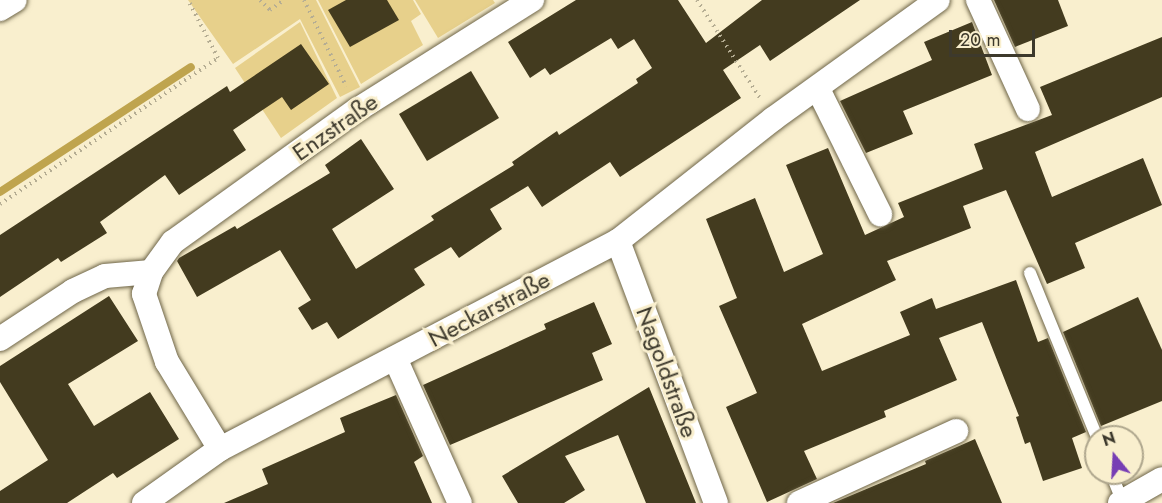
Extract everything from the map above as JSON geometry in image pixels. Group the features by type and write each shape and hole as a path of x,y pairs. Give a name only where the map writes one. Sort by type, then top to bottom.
{"street":[{"path":"0,9 15,0"},
{"name":"Enzstraße","path":"220,449 167,362 144,294 151,272 173,242 357,110 532,0"},
{"name":"Neckarstraße","path":"144,503 220,449 618,241 772,119 818,89 938,0"},
{"path":"978,0 1028,109"},
{"path":"818,89 880,214"},
{"name":"Nagoldstraße","path":"618,241 716,503"},
{"path":"0,339 73,291 105,276 151,272"},
{"path":"395,358 460,503"},
{"path":"799,503 956,431"},
{"path":"1121,502 1162,479"}],"lane":[{"path":"1030,273 1091,425"},
{"path":"1115,485 1121,502"}],"path":[{"path":"0,204 218,58 188,0"},
{"path":"260,0 270,10 285,0"},
{"path":"304,0 357,110"},
{"path":"698,0 772,119"}],"shaded area":[{"path":"188,0 316,0 360,87 340,97 300,19 233,64"},
{"path":"318,0 413,0 421,14 411,21 423,45 361,84"},
{"path":"415,0 493,0 495,3 438,38"},
{"path":"300,22 337,98 281,138 235,68"}],"building":[{"path":"346,0 387,0 399,20 350,47 328,10"},
{"path":"576,0 678,0 706,43 762,0 860,0 770,61 760,45 723,70 741,98 620,177 610,162 542,207 528,186 490,209 502,229 459,258 451,247 414,269 425,285 338,339 327,322 312,330 298,308 311,300 280,250 197,297 177,261 179,258 235,226 237,229 330,173 325,165 361,139 394,189 332,229 356,269 434,220 431,216 514,165 512,162 557,131 559,135 638,83 636,79 652,68 634,39 618,49 611,38 550,75 545,68 530,78 508,42"},
{"path":"994,0 1058,0 1068,26 1015,47"},
{"path":"972,22 992,75 903,111 913,134 866,153 840,101 932,60 924,42"},
{"path":"1162,37 1162,97 1035,152 1052,197 1143,158 1162,205 1075,243 1085,268 1047,284 1006,190 963,206 971,228 887,261 896,280 802,324 822,371 910,335 900,312 932,298 936,309 1016,280 1038,342 1048,338 1084,427 1084,433 1072,438 1082,468 1043,481 1030,442 1025,444 1016,417 1019,416 982,322 939,338 957,380 884,411 886,417 804,451 817,479 767,502 726,407 757,393 719,306 737,298 706,219 755,198 784,272 823,254 786,165 828,148 865,235 904,217 898,203 983,169 974,144 1052,115 1040,87"},
{"path":"301,44 329,84 291,110 282,97 233,130 246,150 179,195 165,175 100,222 107,233 61,262 58,258 0,297 0,235 227,86 230,92"},
{"path":"471,71 499,118 427,161 399,114"},
{"path":"109,296 138,341 68,384 94,426 150,392 179,439 117,478 113,473 67,503 0,503 0,491 48,460 0,382 0,366"},
{"path":"1138,297 1162,350 1162,401 1101,425 1063,332"},
{"path":"594,302 612,344 592,353 603,380 450,445 423,385 546,329 544,324"},
{"path":"649,387 696,503 646,503 618,435 565,456 585,490 564,503 518,503 502,476"},
{"path":"396,395 423,456 414,462 432,503 224,503 268,484 262,469 345,432 340,418"},
{"path":"975,439 1002,503 833,503 926,464 925,461"}],"waterway":[{"path":"0,192 191,67"}]}
